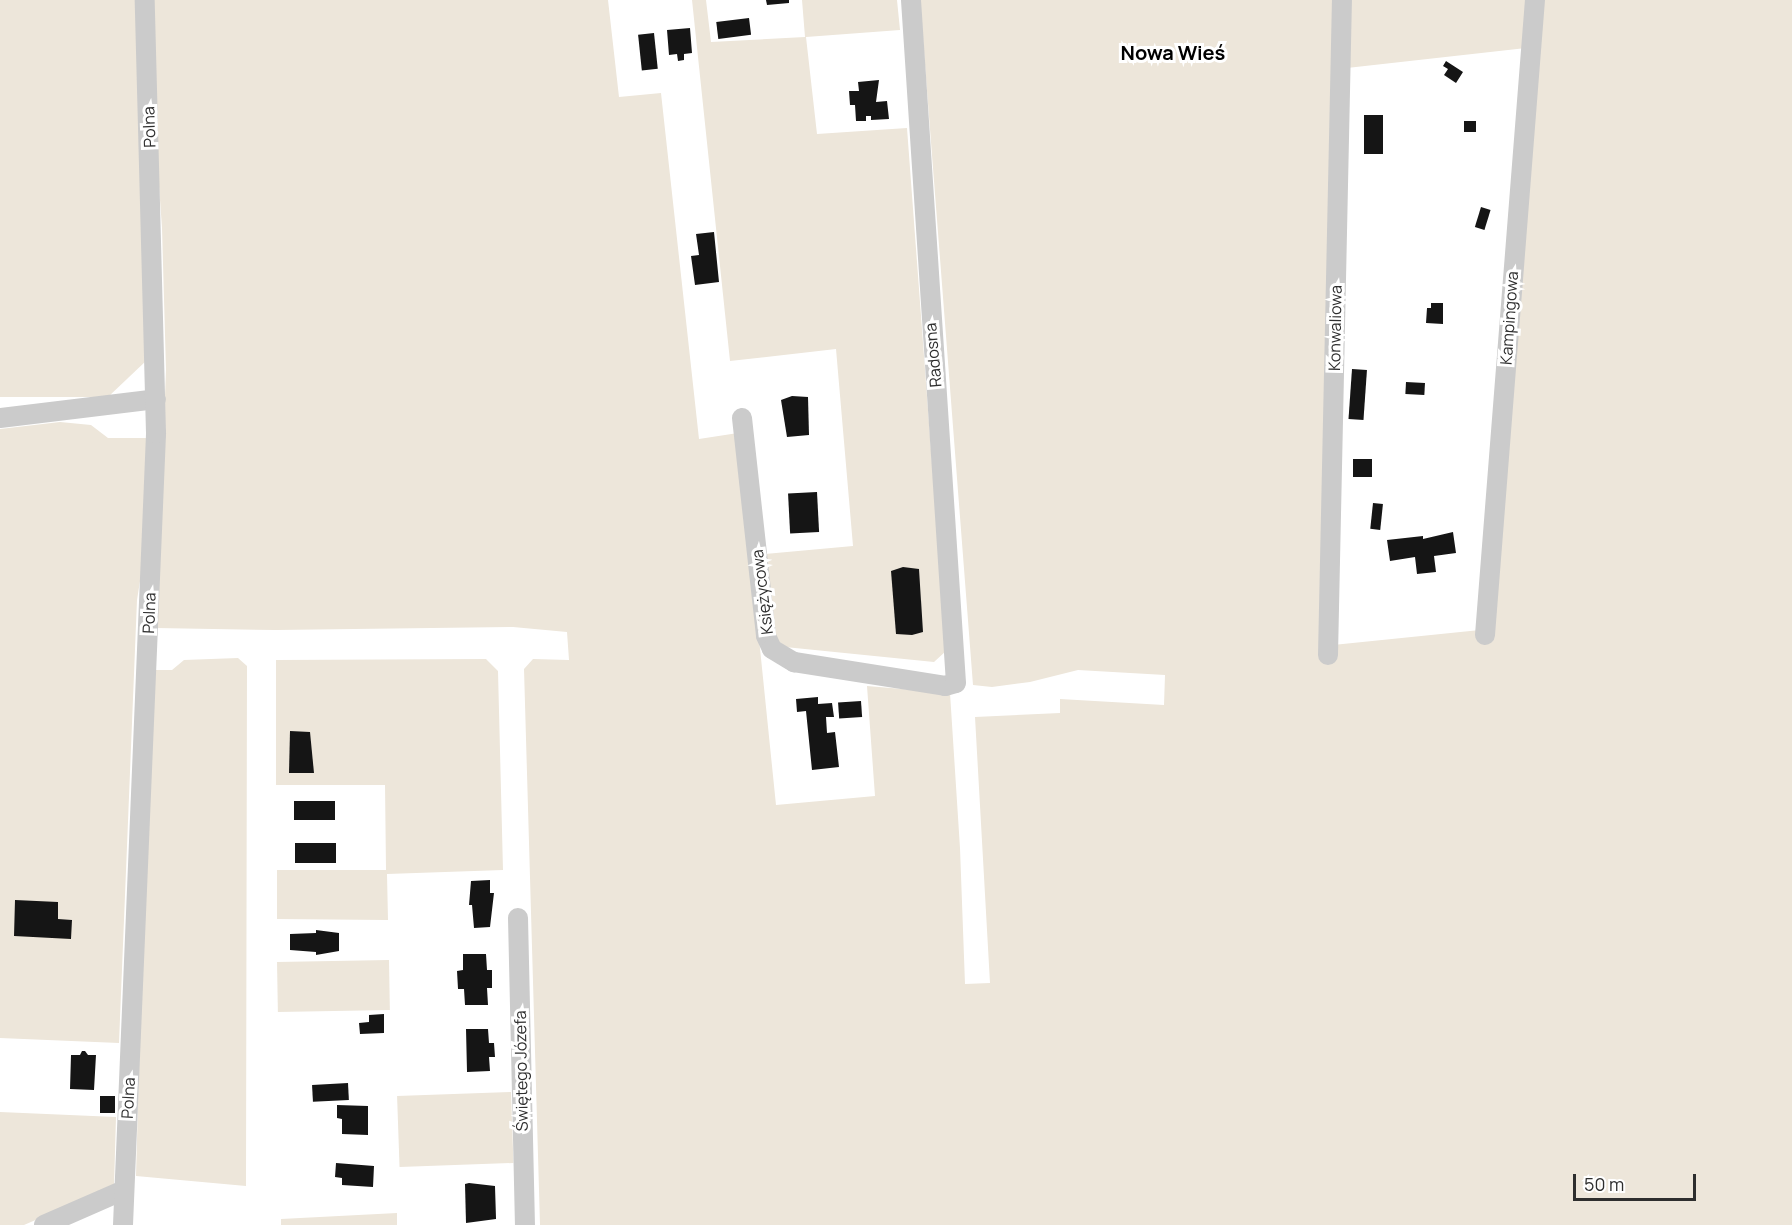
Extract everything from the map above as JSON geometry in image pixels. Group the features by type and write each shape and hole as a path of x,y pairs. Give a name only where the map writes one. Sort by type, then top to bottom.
{"street":[{"name":"Polna","path":"123,1225 156,399 145,0"},
{"name":"Radosna","path":"911,0 956,683"},
{"name":"Konwaliowa","path":"1328,656 1342,0"},
{"name":"Kampingowa","path":"1485,635 1535,0"},
{"path":"0,418 156,399"},
{"name":"Księżycowa","path":"742,418 768,644 794,662 945,686 956,683"},
{"name":"Świętego Józefa","path":"518,918 525,1225"},
{"path":"44,1225 124,1190"}],"shaded area":[{"path":"0,0 138,0 147,360 108,397 0,397"},
{"path":"151,0 608,0 619,97 661,93 699,439 738,433 776,805 875,796 867,686 950,693 960,848 965,984 990,983 975,717 1060,713 1060,699 1164,705 1165,675 1078,670 1030,682 992,687 973,685 920,0 1339,0 1333,645 1480,630 1543,0 1792,0 1792,1225 540,1225 524,669 533,659 569,660 567,632 513,627 276,630 156,628 166,370"},
{"path":"692,0 706,0 711,42 805,37 802,0 897,0 900,30 806,37 817,134 907,128 946,651 934,662 785,647 774,637 765,554 853,546 836,349 730,361"},
{"path":"1347,0 1531,0 1527,48 1347,68"},
{"path":"60,422 91,425 108,438 148,438 146,543 137,600 119,1043 0,1038 0,429"},
{"path":"238,658 247,666 246,1186 136,1176 143,923 155,670 172,670 184,660"},
{"path":"486,659 498,671 503,870 387,874 388,920 277,919 277,870 386,870 385,785 276,785 276,660"},
{"path":"389,960 390,1010 278,1012 277,962"},
{"path":"511,1092 513,1163 400,1167 397,1096"},
{"path":"0,1112 116,1117 114,1186 24,1225 0,1225"},
{"path":"397,1213 397,1225 281,1225 281,1219"}],"building":[{"path":"766,0 789,0 789,3 767,5"},
{"path":"749,18 751,35 718,39 716,22"},
{"path":"690,28 692,53 684,54 684,60 678,61 677,54 669,55 667,30"},
{"path":"654,33 658,69 642,70 638,35"},
{"path":"1446,61 1463,72 1456,83 1444,75 1448,69 1443,66"},
{"path":"879,80 876,102 887,101 889,119 871,120 871,116 866,116 866,121 856,121 855,105 850,105 849,91 859,91 858,82"},
{"path":"1364,115 1383,115 1383,154 1364,154"},
{"path":"1464,121 1476,121 1476,132 1464,132"},
{"path":"1481,207 1491,210 1484,230 1475,227"},
{"path":"714,232 719,282 695,285 691,256 699,255 696,234"},
{"path":"1431,303 1443,303 1443,324 1426,323 1427,308 1431,308"},
{"path":"1352,369 1367,370 1363,420 1349,419"},
{"path":"1406,382 1425,383 1424,395 1405,394"},
{"path":"792,396 808,397 809,435 787,437 781,400"},
{"path":"1353,459 1372,459 1372,477 1353,477"},
{"path":"817,492 819,532 790,533 788,494"},
{"path":"1373,503 1383,504 1380,530 1370,529"},
{"path":"1453,532 1456,553 1434,556 1436,572 1417,574 1415,557 1390,561 1387,540 1423,536 1423,539"},
{"path":"903,567 919,569 923,632 912,635 896,634 891,571"},
{"path":"818,697 818,704 832,703 834,717 826,717 827,733 835,732 839,767 812,770 806,711 797,712 796,699"},
{"path":"861,701 862,717 839,719 838,703"},
{"path":"290,731 310,732 314,773 289,773"},
{"path":"294,801 335,801 335,820 294,820"},
{"path":"295,843 336,843 336,863 295,863"},
{"path":"490,880 490,893 494,893 490,927 474,928 472,905 469,905 471,881"},
{"path":"15,900 58,902 58,919 72,920 71,939 14,936"},
{"path":"316,930 339,933 339,951 316,955 316,952 290,950 290,934 316,933"},
{"path":"463,954 486,954 487,970 492,970 492,988 487,988 488,1005 465,1005 464,989 458,989 457,971 463,970"},
{"path":"384,1014 384,1033 360,1034 359,1023 369,1022 369,1015"},
{"path":"466,1029 488,1029 489,1043 494,1043 495,1057 489,1057 490,1071 467,1072"},
{"path":"82,1051 88,1055 96,1055 94,1090 70,1089 71,1055 80,1055"},
{"path":"348,1083 349,1100 313,1102 312,1085"},
{"path":"100,1096 115,1096 115,1113 100,1113"},
{"path":"337,1105 368,1106 368,1135 342,1134 342,1119 337,1118"},
{"path":"336,1163 374,1166 373,1187 342,1185 342,1178 335,1177"},
{"path":"465,1184 495,1186 496,1219 466,1223"}],"district":[{"name":"Nowa Wieś","path":"1173,52"}]}
